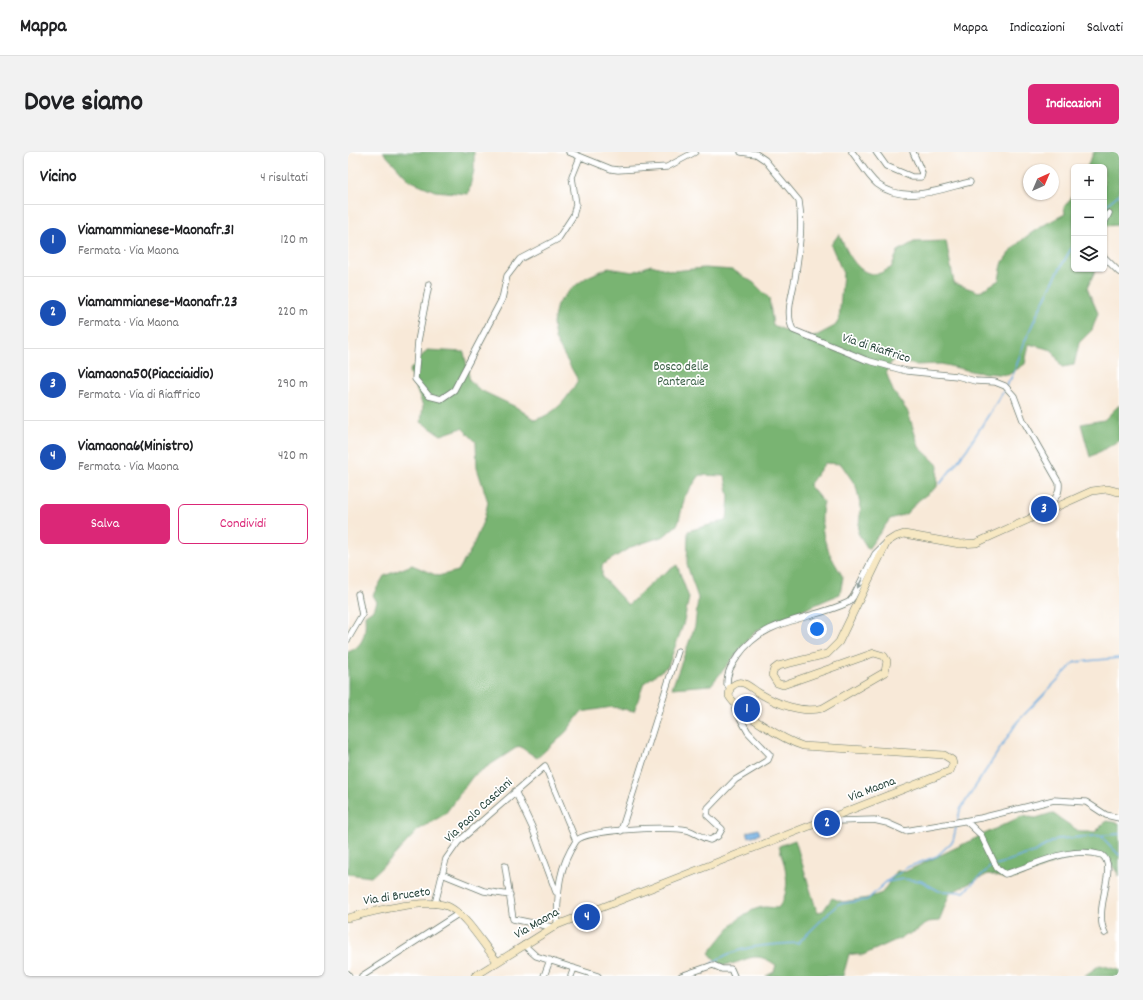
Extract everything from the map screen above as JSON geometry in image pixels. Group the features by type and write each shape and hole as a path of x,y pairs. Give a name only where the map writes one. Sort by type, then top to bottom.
{"main road":[{"path":"736,705 729,696 730,688 735,684 742,683 771,700 813,712 823,708 885,672 887,661 884,656 874,653 783,685 777,683 772,675 774,669 778,666 827,654 839,642 887,542 895,536 904,534 960,544 976,542 1092,491 1107,489 1119,492"},
{"name":"Via Maona","path":"474,976 554,926 946,773 953,766 952,760 944,755 803,746 780,737 736,705"},
{"name":"Via di Bruceto","path":"348,918 379,909 435,904 447,906 458,914 497,962"}],"street":[{"path":"569,152 611,169 618,170 667,167 695,152"},
{"name":"Via di Riaffrico","path":"741,152 756,154 765,160 799,201 798,248 789,309 793,330 866,360 906,371 957,376 1005,386 1014,396 1023,420 1059,483 1058,494 1055,499 1031,517"},
{"path":"852,152 878,184 893,191 913,195 970,182"},
{"path":"876,152 886,166 912,177 921,177 922,173 913,152"},
{"path":"429,284 418,341 415,379 429,396 441,399 454,390 502,299 507,276 520,259 558,239 573,216 576,204 572,177 580,157"},
{"path":"1107,217 1109,213"},
{"path":"1107,260 1119,272"},
{"path":"730,688 727,684 729,669 742,650 755,636 766,630 848,602 853,597 876,554 887,542"},
{"path":"348,638 362,616 358,594"},
{"path":"621,831 678,651"},
{"path":"505,866 513,919 554,926 561,871 576,842 584,835 660,828 687,830 710,840 721,834 721,828 706,814 708,808 735,780 768,760 770,755 748,732 735,709 736,705"},
{"name":"Via Paolo Casciani","path":"435,904 446,860 458,842 544,766 576,842"},
{"path":"515,792 532,827 549,876 557,894"},
{"path":"833,818 838,821 874,820 887,823 905,831 966,821 1054,800 1086,802 1106,815 1119,818"},
{"path":"966,821 981,835 997,868 1005,874 1027,868 1064,853 1092,853 1104,855 1115,863"},
{"path":"442,874 484,891 510,894"},
{"path":"1105,933 1103,929 1104,912 1110,896"},
{"path":"362,976 458,914"},
{"path":"524,946 536,956 598,976"},
{"path":"544,976 550,960"},
{"path":"682,976 713,965 722,969 731,969 734,976"},
{"path":"571,976 574,968"}],"green space":[{"path":"383,152 474,152 474,170 468,194 435,191 409,180"},
{"path":"1094,152 1119,152 1119,225 1107,226 1107,164 1088,164"},
{"name":"Bosco delle Panteraie","path":"1071,198 1071,272 1095,272 1087,288 1098,313 1092,330 1079,343 1074,365 1062,367 1052,350 1029,344 1025,364 1008,375 975,372 941,364 915,365 893,359 886,372 893,391 908,412 919,447 938,465 937,487 919,500 906,514 890,519 868,549 858,533 861,507 856,486 841,464 825,463 809,485 823,502 822,524 825,542 843,577 840,594 755,631 711,685 672,688 695,626 698,598 687,565 688,531 727,520 729,497 725,476 700,475 685,496 678,524 664,536 631,547 602,565 602,577 628,605 657,578 677,565 689,598 683,625 668,666 644,683 634,711 612,707 581,712 566,732 537,758 519,746 473,776 445,814 418,830 391,859 371,877 348,874 348,652 358,646 361,642 365,632 365,615 374,609 377,602 373,595 384,576 412,565 438,576 458,571 472,548 484,519 488,502 477,468 476,442 462,428 441,435 421,422 423,406 409,371 427,350 464,352 470,381 480,390 516,407 535,420 543,417 561,404 578,380 555,339 553,323 557,304 571,289 587,277 608,268 633,272 651,265 673,271 704,268 733,270 754,283 769,298 773,325 808,340 835,326 839,320 843,273 831,245 839,234 857,266 869,273 876,274 891,268 898,251 914,242 946,241 954,283 979,292 999,280 1003,262 1015,246 1039,228 1065,214 1064,207"},
{"path":"1119,405 1119,441 1090,457 1081,424 1104,420"},
{"path":"1052,813 1080,832 1095,832 1106,821 1119,823 1119,876 1110,863 1098,857 1084,856 1070,858 1054,863 1012,879 1006,879 988,874 950,893 939,921 927,922 918,930 863,955 849,954 843,976 766,976 774,972 776,965 760,957 748,958 729,964 720,965 709,953 731,926 744,915 761,907 778,908 783,901 786,878 779,846 795,840 817,912 823,911 832,898 843,902 868,898 882,893 897,871 905,872 1022,816 1036,818"},
{"path":"1100,965 1119,970 1119,976 1084,976"}],"water":[{"path":"758,829 760,834 749,837 747,832"}],"waterway":[{"path":"1107,204 1119,194"},
{"path":"1006,386 1013,375 1025,341 1042,304 1060,267 1071,249"},
{"path":"940,484 967,449 1005,389"},
{"path":"958,820 960,810 1018,721 1075,662 1119,658"},
{"path":"887,881 908,867 937,856 953,841 957,823"},
{"path":"711,964 731,953 753,947 798,943 838,904 867,900 886,882 903,879 921,881 939,891 964,892 990,867 1034,852 1057,839 1119,834"},
{"path":"1101,836 1119,855"},
{"path":"694,976 698,973"}],"place":[{"name":"Viamaona50(Piacciaidio)","path":"1044,509"},
{"name":"Viamammianese-Maonafr.31","path":"747,709"},
{"name":"Viamammianese-Maonafr.23","path":"827,823"},
{"name":"Viamaona6(Ministro)","path":"587,917"}]}
